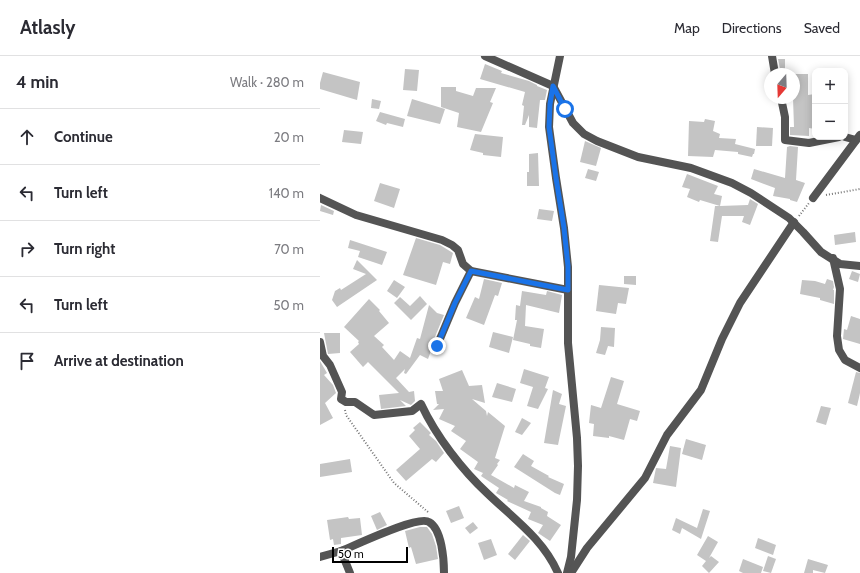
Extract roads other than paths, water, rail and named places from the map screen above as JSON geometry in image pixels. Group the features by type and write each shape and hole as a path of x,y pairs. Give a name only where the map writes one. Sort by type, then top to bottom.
{"street":[{"path":"485,56 553,86 573,123 584,134 597,141 638,156 691,168 718,177 751,193 789,218 821,252 840,264 860,266"},
{"path":"560,56 550,104 549,127 568,266 568,343 577,438 578,466 577,500 571,557 567,573"},
{"path":"772,56 774,68"},
{"path":"782,104 785,117 786,140 809,142 821,140"},
{"path":"813,198 858,137"},
{"path":"320,198 356,215 442,240 458,250 463,264 471,271 568,290"},
{"path":"571,573 587,548 645,478 667,435 701,390 722,339 740,303 794,222"},
{"path":"832,258 840,289 837,336 839,350 845,360 860,368"},
{"path":"437,346 455,303 471,271"},
{"path":"320,342 323,356 330,365 342,392 341,399 343,401 354,402 374,415 412,411 421,404 436,431 462,466 487,493 535,537 546,551 558,573"},
{"path":"320,557 396,528 421,520 428,520 432,523 436,530 441,545 444,556 444,573"},
{"path":"341,550 350,573"}]}
